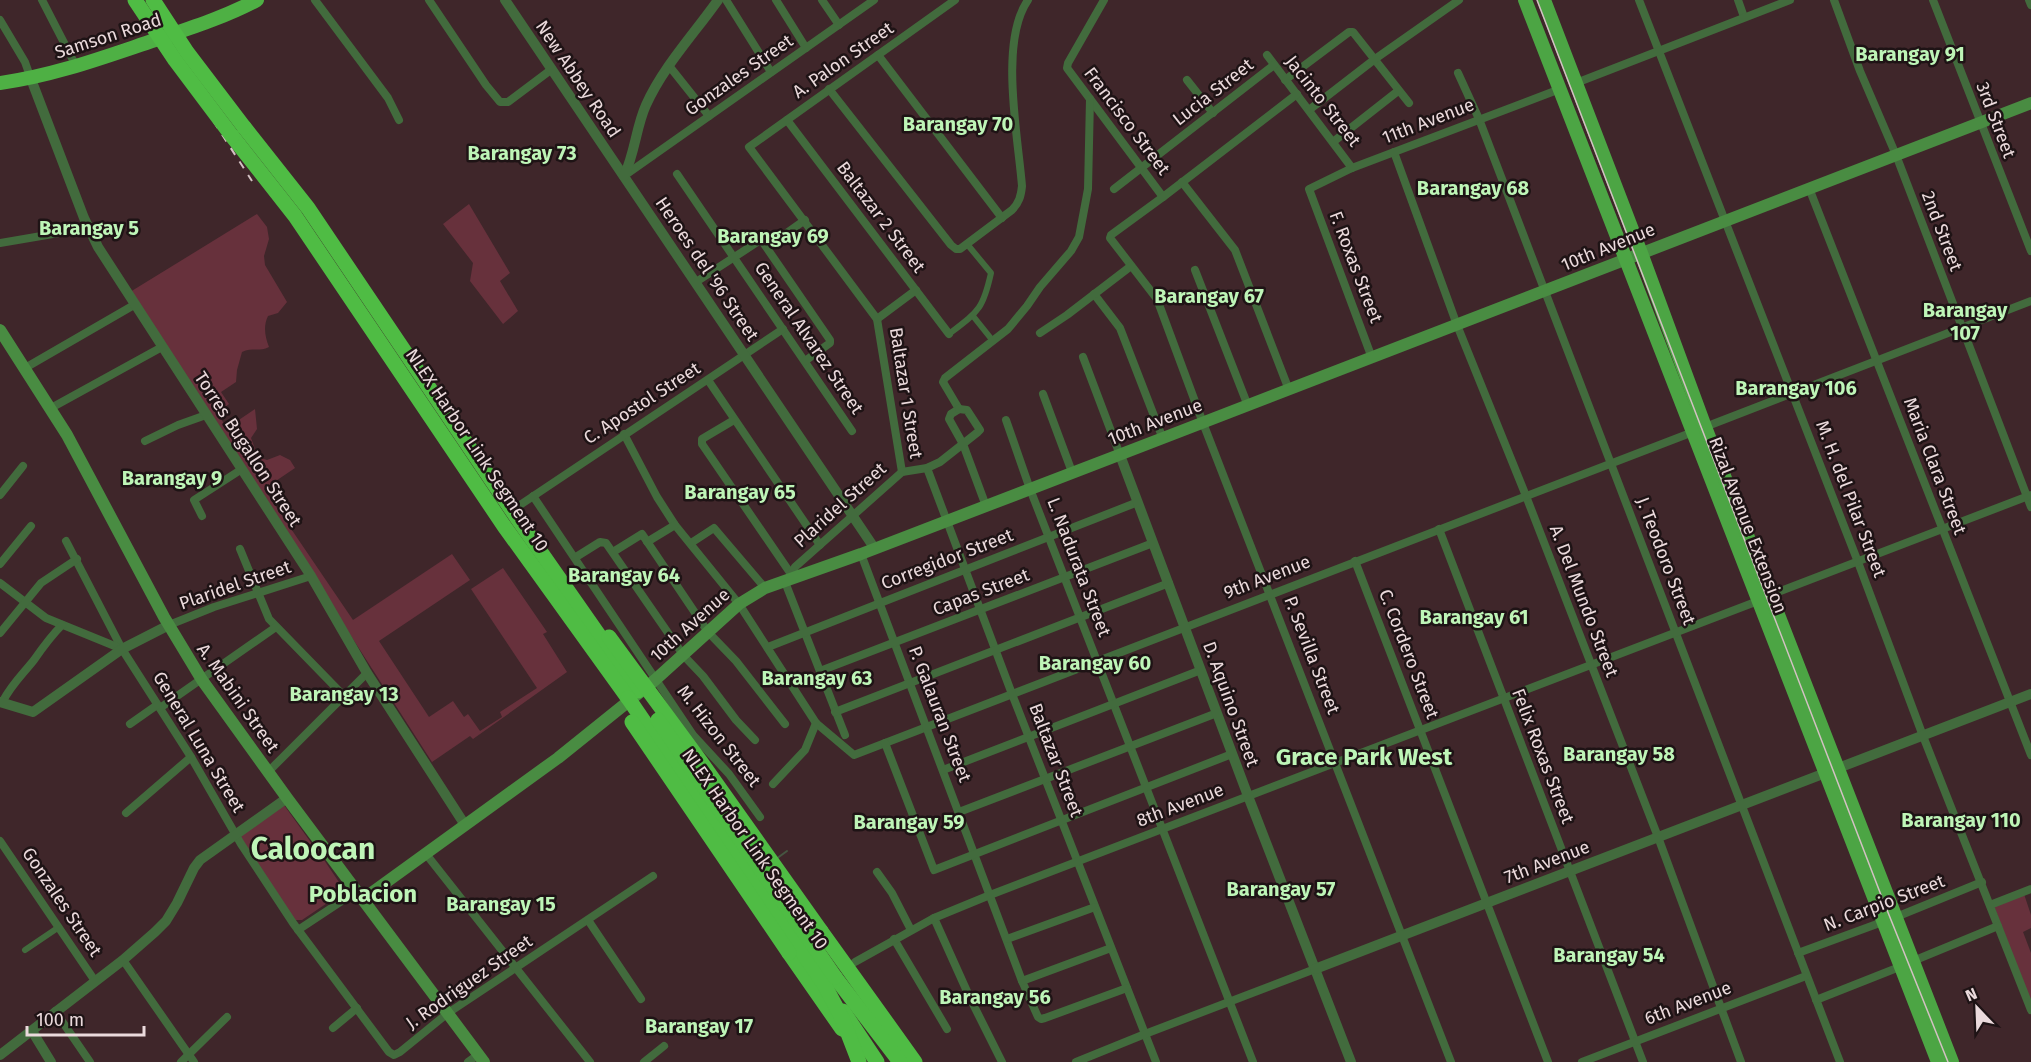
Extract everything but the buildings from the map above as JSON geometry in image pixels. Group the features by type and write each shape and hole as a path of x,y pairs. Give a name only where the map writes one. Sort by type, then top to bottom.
{"highway":[{"name":"NLEX Harbor Link Segment 10","path":"135,0 202,99 295,216 514,516"},
{"name":"NLEX Harbor Link Segment 10","path":"153,0 215,90 308,208 514,516 628,698 830,980"},
{"name":"Samson Road","path":"0,83 31,79 75,66 213,20 257,0"},
{"path":"514,516 565,577 694,752 915,1062"},
{"path":"514,516 671,782 865,1062"},
{"path":"830,980 859,1062"},
{"path":"830,980 877,1062"},
{"path":"830,980 892,1062"},
{"path":"830,980 900,1062"}],"main road":[{"name":"Rizal Avenue Extension","path":"1525,0 1626,259 1699,429 1890,919 1938,1062"},
{"name":"Rizal Avenue Extension","path":"1547,2 1641,253 1699,429"},
{"name":"10th Avenue","path":"360,895 426,854 558,758 684,656 739,604 765,588 875,549 1163,439 2031,103"},
{"name":"A. Mabini Street","path":"0,330 67,435 201,680 286,798 481,1058"},
{"name":"Rizal Avenue Extension","path":"1907,964 1952,1062"}],"street":[{"path":"42,0 75,66"},
{"path":"315,0 387,98 399,120"},
{"path":"429,0 500,102 508,102 552,69"},
{"name":"New Abbey Road","path":"505,0 624,176"},
{"path":"624,176 629,166 645,107 655,87 718,0"},
{"path":"726,0 771,72"},
{"path":"776,0 806,48"},
{"path":"822,0 839,25"},
{"name":"Gonzales Street","path":"624,176 873,0"},
{"name":"A. Palon Street","path":"749,147 955,0"},
{"path":"829,89 956,249 967,244 1018,204 1022,186 1012,85 1012,62 1018,26 1028,0"},
{"name":"Francisco Street","path":"1104,0 1067,68 1163,197"},
{"path":"1309,110 1375,59 1459,0"},
{"name":"M. H. del Pilar Street","path":"1639,0 2031,1010"},
{"path":"1738,0 1744,17"},
{"path":"1576,83 1790,0"},
{"name":"2nd Street","path":"1834,0 2029,496 2031,507"},
{"name":"3rd Street","path":"1933,0 1979,123 2031,250"},
{"path":"2029,0 2031,5"},
{"path":"0,20 25,62 31,79"},
{"path":"1285,80 1349,32 1353,32 1357,34 1409,103"},
{"path":"878,55 1002,218"},
{"name":"Jacinto Street","path":"1266,55 1352,168"},
{"name":"Lucia Street","path":"1114,189 1274,65"},
{"path":"670,67 709,116"},
{"name":"J. Teodoro Street","path":"1458,73 1479,119 1840,1062"},
{"name":"Torres Bugallon Street","path":"31,79 88,228 134,305 311,576 367,673 465,825"},
{"path":"1187,80 1213,113"},
{"name":"11th Avenue","path":"1309,189 1352,168 1560,89"},
{"path":"1333,142 1398,91"},
{"path":"1163,197 1297,94"},
{"path":"986,506 963,444 949,419 951,414 959,409 943,380 993,341 1020,316 1040,287 1071,251 1079,237 1088,189 1090,99"},
{"name":"Baltazar 2 Street","path":"787,120 950,334"},
{"name":"Baltazar 1 Street","path":"749,147 875,316 902,472"},
{"name":"A. Del Mundo Street","path":"1394,152 1457,325 1592,665 1741,1062"},
{"name":"General Alvarez Street","path":"677,174 852,431"},
{"name":"Heroes del '96 Street","path":"624,176 875,549"},
{"path":"1182,182 1235,250 1289,390"},
{"name":"Maria Clara Street","path":"1809,188 2031,755"},
{"name":"F. Roxas Street","path":"1309,189 1372,358"},
{"name":"P. Sevilla Street","path":"1163,197 1110,238 1157,299 1451,1062"},
{"path":"774,242 805,220"},
{"path":"0,243 88,228"},
{"path":"696,282 760,241 830,340 830,343 805,361"},
{"path":"950,334 974,316 985,300 991,273 967,244"},
{"path":"1040,333 1131,266"},
{"path":"1195,270 1248,406"},
{"path":"875,316 916,291"},
{"path":"1094,294 1120,328 1163,439"},
{"name":"9th Avenue","path":"816,723 854,755 2031,301"},
{"path":"25,368 134,305"},
{"path":"974,316 993,341"},
{"name":"C. Apostol Street","path":"514,516 533,496 783,329"},
{"path":"51,408 162,347"},
{"name":"D. Aquino Street","path":"1083,357 1248,796 1352,1062"},
{"path":"708,380 820,545"},
{"path":"1042,394 1072,472"},
{"name":"Plaridel Street","path":"790,578 795,567 902,472 927,468 940,462 980,430 967,410 959,409"},
{"path":"145,441 206,415"},
{"path":"734,420 702,439 702,444 790,578 806,633 845,735"},
{"name":"L. Nadurata Street","path":"1006,420 1030,489 1253,1062"},
{"path":"624,434 657,497 675,525 739,604 816,723 805,750 773,784"},
{"path":"0,495 23,466"},
{"name":"Baltazar Street","path":"927,468 1012,694 1156,1062"},
{"path":"202,516 194,500 242,469"},
{"name":"M. Hizon Street","path":"533,496 693,735 729,774 760,817"},
{"name":"8th Avenue","path":"855,962 934,918 990,895 2029,496"},
{"name":"Corregidor Street","path":"768,647 1138,502"},
{"path":"647,542 675,525"},
{"path":"0,564 31,526"},
{"path":"691,543 714,528 765,588"},
{"name":"Felix Roxas Street","path":"1439,529 1643,1062"},
{"path":"613,552 641,534 708,632 736,661 785,724"},
{"name":"General Luna Street","path":"66,541 122,650 191,757 252,862 298,930 389,1052 394,1055"},
{"path":"576,557 603,542 606,543 684,656 704,676 736,720 755,740"},
{"name":"Capas Street","path":"820,671 1154,543"},
{"path":"240,549 266,613 276,627 344,696"},
{"name":"P. Galauran Street","path":"861,554 1022,981 1037,1015 1041,1019 1127,988"},
{"path":"0,633 41,583 77,559"},
{"name":"C. Cordero Street","path":"1355,561 1548,1062"},
{"name":"Plaridel Street","path":"169,625 214,606 311,576"},
{"path":"0,583 46,618 122,650"},
{"path":"835,712 1169,583"},
{"path":"62,626 48,639 1,703 33,712 122,650 169,625"},
{"path":"130,724 201,680 276,627"},
{"path":"943,770 1201,670"},
{"path":"268,772 367,673"},
{"name":"7th Avenue","path":"1076,1062 2031,693"},
{"path":"959,813 1217,713"},
{"path":"885,743 933,869 1232,754"},
{"path":"126,813 191,757"},
{"path":"0,1055 123,960 166,921 200,860 286,798"},
{"name":"Gonzales Street","path":"0,841 96,981"},
{"path":"426,854 590,1062"},
{"path":"877,872 892,893 911,930"},
{"name":"J. Rodriguez Street","path":"394,1055 448,1013 653,876"},
{"name":"N. Carpio Street","path":"1798,953 1982,882"},
{"path":"1990,905 2031,889"},
{"path":"298,930 360,895"},
{"path":"1007,939 1095,907"},
{"path":"934,918 1002,1062"},
{"path":"588,920 640,999"},
{"path":"1816,1000 1998,926"},
{"path":"25,950 59,927"},
{"path":"894,939 947,1029"},
{"path":"1022,981 1111,948"},
{"path":"123,960 191,1059"},
{"name":"6th Avenue","path":"1581,1062 1806,975"},
{"path":"333,1028 357,1008"},
{"path":"55,1011 90,1062"},
{"path":"181,1062 191,1059 227,1017"},
{"path":"32,1031 51,1062"},
{"path":"644,1062 664,1046"},
{"path":"1102,1051 1106,1062"},
{"path":"468,1062 481,1058"}],"shaded area":[{"path":"469,204 510,273 500,281 518,311 503,324 470,281 473,263 443,224"},
{"path":"257,214 267,227 269,239 264,256 265,265 287,302 278,313 268,316 266,320 265,331 269,347 242,352 236,382 221,392 229,404 217,413 227,428 255,409 257,429 251,438 258,457 267,460 280,455 290,460 295,468 264,489 353,620 452,554 470,580 379,641 429,717 453,701 464,717 468,714 480,731 502,717 500,712 537,688 471,589 503,568 547,632 543,634 567,672 473,739 470,736 432,762 130,292"},
{"path":"284,805 312,844 319,858 322,857 345,891 302,920 295,920 238,835"},
{"path":"2024,894 2031,915 2031,928 2023,932 2031,953 2031,1003 1994,906"}],"waterway":[{"path":"776,859 787,851"}],"tram line":[{"path":"1537,0 1881,895 1948,1062"}],"railway":[{"path":"136,0 163,37 252,181"}],"district":[{"name":"Barangay 91","path":"1910,54"},
{"name":"Barangay 70","path":"958,124"},
{"name":"Barangay 73","path":"522,153"},
{"name":"Barangay 68","path":"1473,188"},
{"name":"Barangay 5","path":"89,228"},
{"name":"Barangay 69","path":"773,236"},
{"name":"Barangay 67","path":"1209,296"},
{"name":"Barangay 107","path":"1965,322"},
{"name":"Barangay 106","path":"1796,388"},
{"name":"Barangay 9","path":"172,478"},
{"name":"Barangay 65","path":"740,492"},
{"name":"Barangay 64","path":"624,575"},
{"name":"Barangay 61","path":"1474,617"},
{"name":"Barangay 60","path":"1095,663"},
{"name":"Barangay 63","path":"817,678"},
{"name":"Barangay 13","path":"344,694"},
{"name":"Barangay 58","path":"1619,754"},
{"name":"Grace Park West","path":"1364,757"},
{"name":"Barangay 110","path":"1961,820"},
{"name":"Barangay 59","path":"909,822"},
{"name":"Caloocan","path":"313,849"},
{"name":"Barangay 57","path":"1281,889"},
{"name":"Poblacion","path":"363,894"},
{"name":"Barangay 15","path":"501,904"},
{"name":"Barangay 54","path":"1609,955"},
{"name":"Barangay 56","path":"995,997"},
{"name":"Barangay 17","path":"699,1026"}]}
